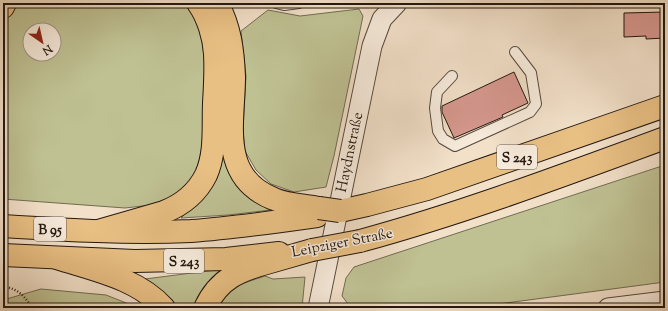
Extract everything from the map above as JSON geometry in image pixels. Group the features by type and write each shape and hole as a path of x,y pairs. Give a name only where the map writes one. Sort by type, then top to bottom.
{"highway":[{"path":"3,7 5,3"},
{"path":"98,231 174,208 184,202 192,194 205,176 212,154 215,54 207,21 198,3"},
{"path":"221,4 232,53 234,78 232,142 233,153 237,163 249,182 264,194 282,202 318,212"},
{"name":"Leipziger Straße","path":"3,226 98,231 190,231 237,227 318,212 340,211 427,189 665,106"},
{"name":"Leipziger Straße","path":"3,255 135,262 226,259 312,250 360,241 412,227 465,210 665,138"},
{"path":"205,308 215,290 233,275 244,269 312,250"},
{"path":"57,258 120,278 156,298 164,308"}],"street":[{"name":"Haydnstraße","path":"318,308 372,46 382,19 394,4"},
{"path":"608,308 665,301"}],"lane":[{"path":"276,3 284,5 299,3"},
{"path":"452,76 437,92 435,108 438,130 443,139 455,146 530,112 536,104 531,73 515,52"}],"path":[{"path":"3,287 10,287 26,298 32,308"}],"green space":[{"path":"14,3 187,3 200,31 206,63 204,147 199,167 188,186 160,204 125,208 3,199 3,23"},
{"path":"359,9 363,16 334,156 326,187 294,192 271,184 256,170 245,151 243,130 246,76 241,31 268,10 300,16"},
{"path":"222,143 271,206 271,210 181,218 211,187"},
{"path":"665,165 665,282 468,308 351,308 342,296 346,278 354,267"},
{"path":"223,269 196,308 177,308 145,279"},
{"path":"265,276 273,279 305,277 302,308 219,308 222,301 232,290 244,283"},
{"path":"41,289 106,295 139,308 3,308 3,300"}],"building":[{"path":"665,12 665,38 646,39 646,36 624,37 624,13"},
{"path":"514,72 528,103 502,115 503,117 454,138 442,112 442,106"}]}
